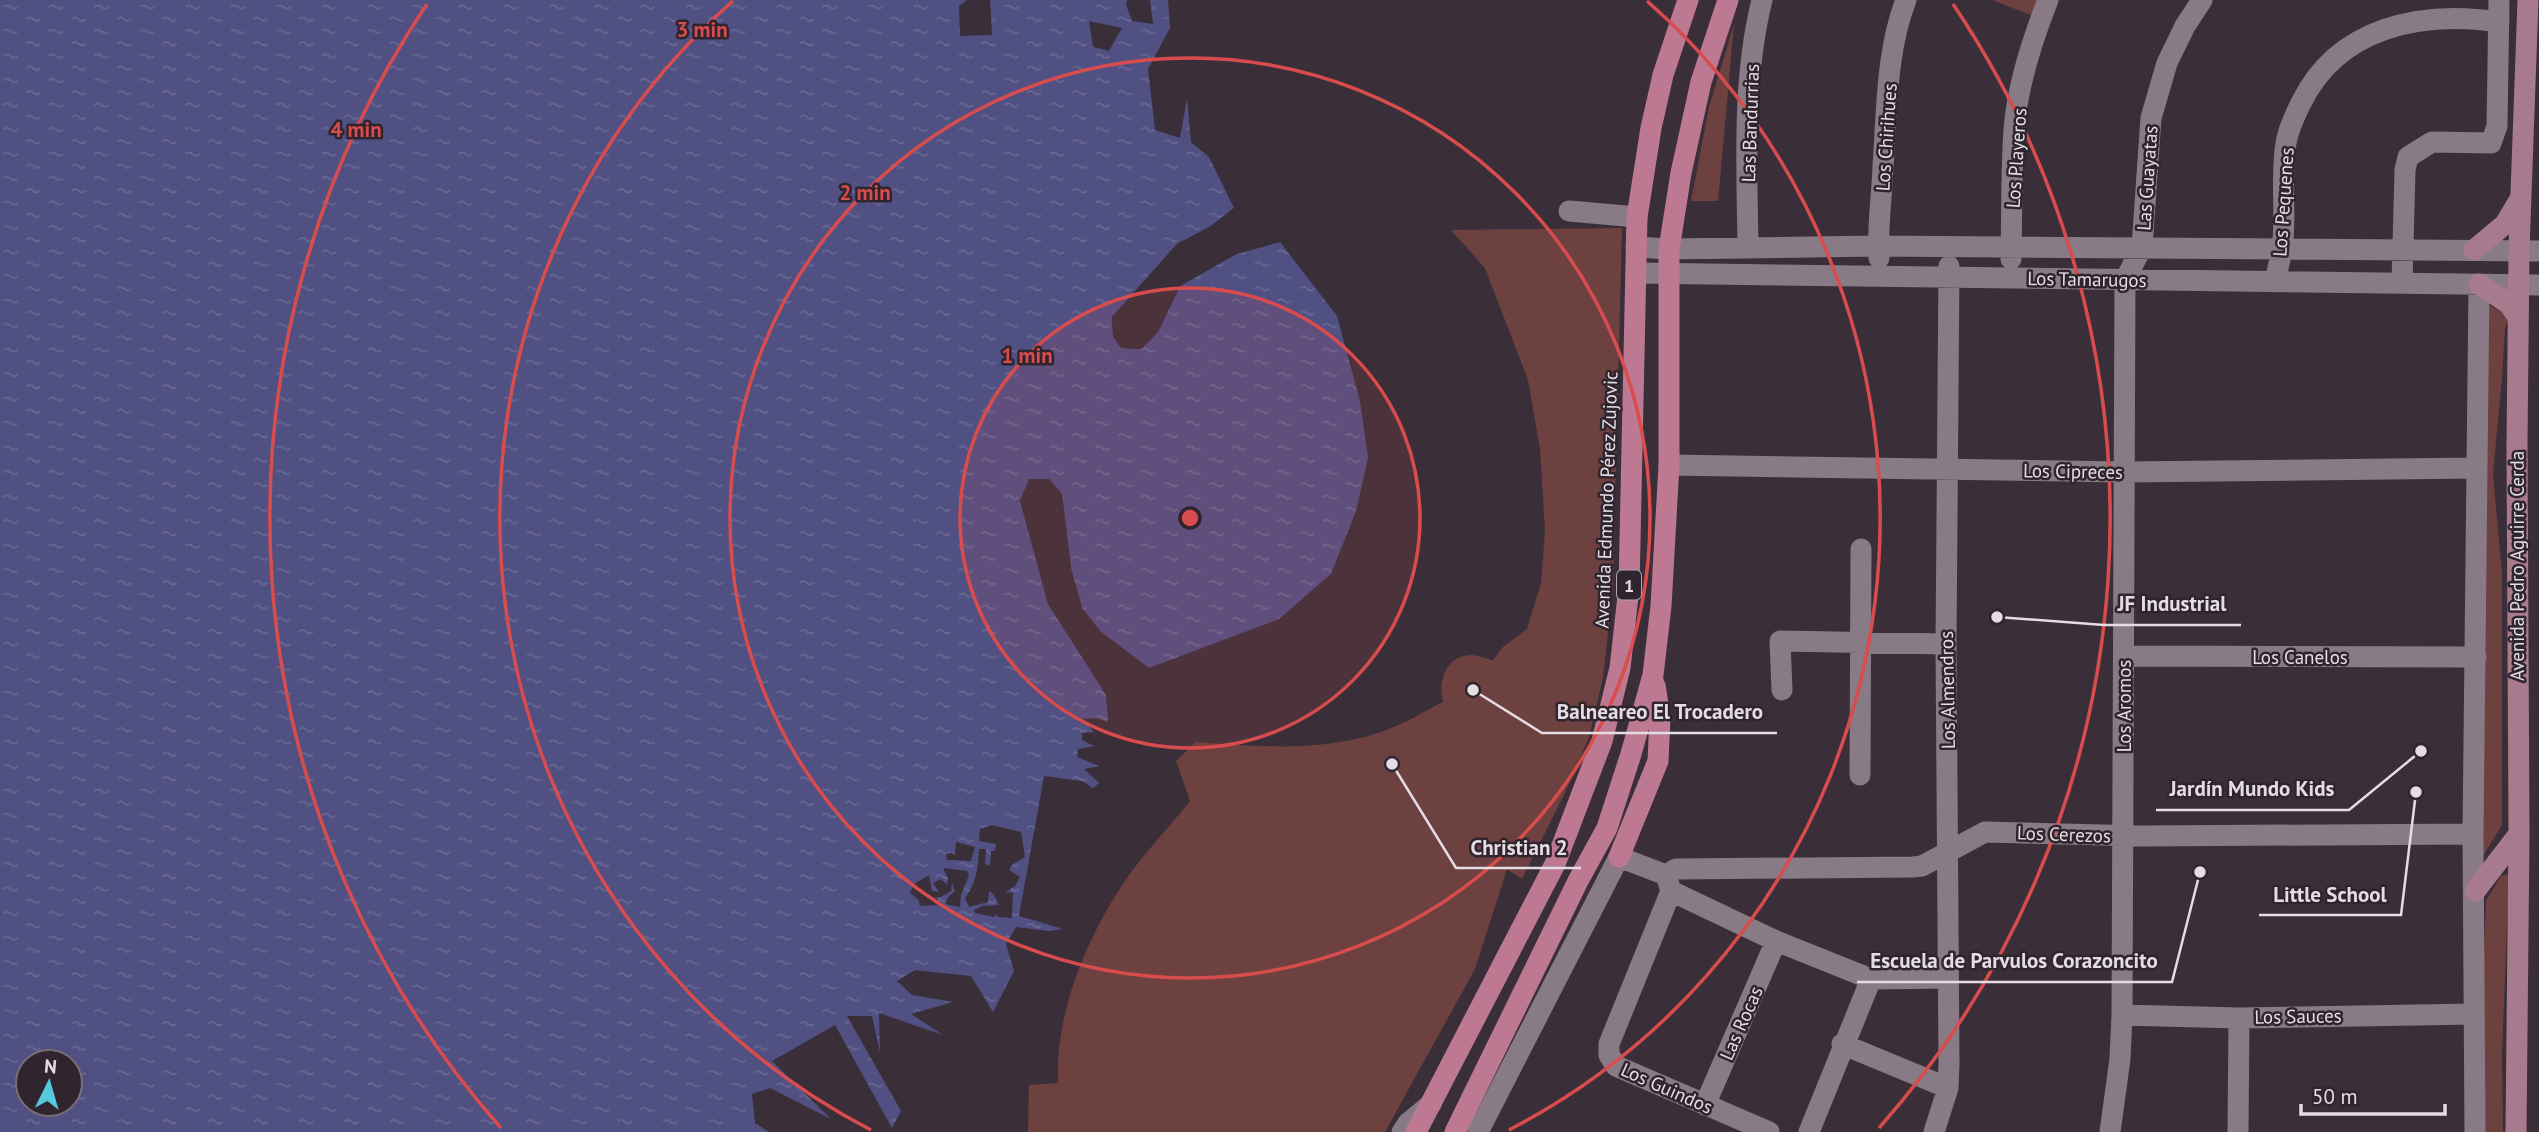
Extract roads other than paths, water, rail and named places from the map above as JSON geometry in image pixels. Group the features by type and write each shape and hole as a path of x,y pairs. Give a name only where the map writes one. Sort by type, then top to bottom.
{"highway":[{"name":"Avenida Edmundo Pérez Zujovic","path":"1416,1132 1555,864 1605,729 1620,668 1629,587 1637,217 1651,128 1663,75 1688,0"},
{"name":"1","path":"1455,1132 1578,881 1607,828 1653,675 1661,606 1670,465 1670,249 1681,173 1698,96 1728,0"},
{"path":"1619,857 1658,761 1660,718 1653,675"}],"main road":[{"name":"Avenida Pedro Aguirre Cerda","path":"2516,1132 2519,834 2518,317 2529,284 2529,251 2521,197 2528,0"},
{"path":"2474,250 2505,224 2521,197"},
{"path":"2479,284 2508,304 2518,317"},
{"path":"2474,891 2519,834"}],"street":[{"name":"Las Bandurrias","path":"1748,248 1749,89 1753,47 1762,0"},
{"name":"Los Chirihues","path":"1881,276 1878,246 1888,95 1893,55 1906,0"},
{"name":"Los Playeros","path":"2010,278 2014,128 2040,19 2048,0"},
{"name":"Las Guayatas","path":"2125,279 2142,247 2151,118 2168,62 2185,26 2202,0"},
{"path":"2402,283 2405,170 2408,157 2432,142 2490,143 2497,126 2499,0"},
{"name":"Los Pequenes","path":"2275,282 2282,248 2286,142 2310,84 2332,59 2361,38 2414,20 2499,22"},
{"path":"1569,211 1637,217"},
{"name":"Los Tamarugos","path":"1636,247 1670,249 1947,246 2529,251"},
{"name":"Los Almendros","path":"1934,1132 1948,1088 1946,644 1951,277 1947,246"},
{"name":"Los Tamarugos","path":"1636,273 2529,284"},
{"name":"Los Aromos","path":"2110,1132 2120,1059 2122,1015 2125,279"},
{"name":"Avenida Pedro Aguirre Cerda","path":"2475,1132 2473,834 2479,284"},
{"name":"Los Cipreces","path":"1670,465 2124,472 2476,468"},
{"path":"1860,775 1861,548"},
{"path":"1782,690 1780,641 1946,644"},
{"name":"Los Canelos","path":"2124,656 2476,657"},
{"name":"Los Cerezos","path":"1669,883 1676,869 1922,866 1985,832 2124,836 2473,834"},
{"path":"1478,1132 1619,857 1776,941 1871,979 1948,978"},
{"name":"Los Guindos","path":"1669,883 1609,1044 1609,1055 1616,1066 1769,1132"},
{"name":"Las Rocas","path":"1705,1105 1776,941"},
{"path":"1809,1132 1871,979"},
{"name":"Los Sauces","path":"2122,1015 2239,1018 2474,1014"},
{"path":"2238,1132 2239,1018"},
{"path":"1843,1044 1948,1088"},
{"path":"1402,1132 1408,1122 1433,1103"}],"water":[{"path":"0,0 967,0 959,6 960,36 992,35 990,0 1127,0 1126,5 1132,21 1153,24 1150,0 1168,0 1170,28 1148,69 1155,130 1180,138 1187,99 1191,142 1209,157 1234,208 1211,226 1177,244 1112,317 1113,336 1121,348 1141,349 1158,332 1180,286 1236,254 1280,242 1337,316 1360,401 1368,458 1356,511 1331,574 1279,619 1149,668 1100,631 1082,608 1071,569 1062,494 1049,479 1029,480 1021,501 1048,604 1106,695 1108,722 1096,718 1083,719 1094,732 1082,733 1082,740 1094,746 1078,749 1077,757 1099,766 1084,769 1099,783 1093,788 1082,781 1044,776 1019,916 1063,929 1049,931 1016,927 1006,944 1014,971 993,1012 971,976 915,970 897,981 912,995 953,1002 911,1014 943,1035 879,1013 880,1052 872,1016 847,1016 901,1111 892,1128 835,1025 772,1061 831,1119 770,1088 752,1094 755,1123 769,1132 0,1132","holes":["1089,21 1122,28 1109,51 1093,47","992,825 1021,832 1025,857 1009,870 1020,877 1015,886 1006,892 1013,893 1012,918 975,913 974,910 983,906 999,905 989,891 988,902 969,907 965,898 976,875 979,849 986,849 985,864 990,866 991,851 995,851 996,844 979,841 980,829","956,842 975,847 971,861 947,860 946,854 955,855","943,868 967,871 969,875 961,895 960,907 945,904 955,891 952,883 951,891 941,897 931,897 937,898 938,905 920,906 919,900 910,893 914,884 929,875 932,891 939,892 933,883 941,879 947,885 948,878"]}],"place":[{"name":"JF Industrial","path":"1997,617"},
{"name":"Balneareo El Trocadero","path":"1473,690"},
{"name":"Jardín Mundo Kids","path":"2421,751"},
{"name":"Christian 2","path":"1392,764"},
{"name":"Little School","path":"2416,792"},
{"name":"Escuela de Parvulos Corazoncito","path":"2200,872"}]}
